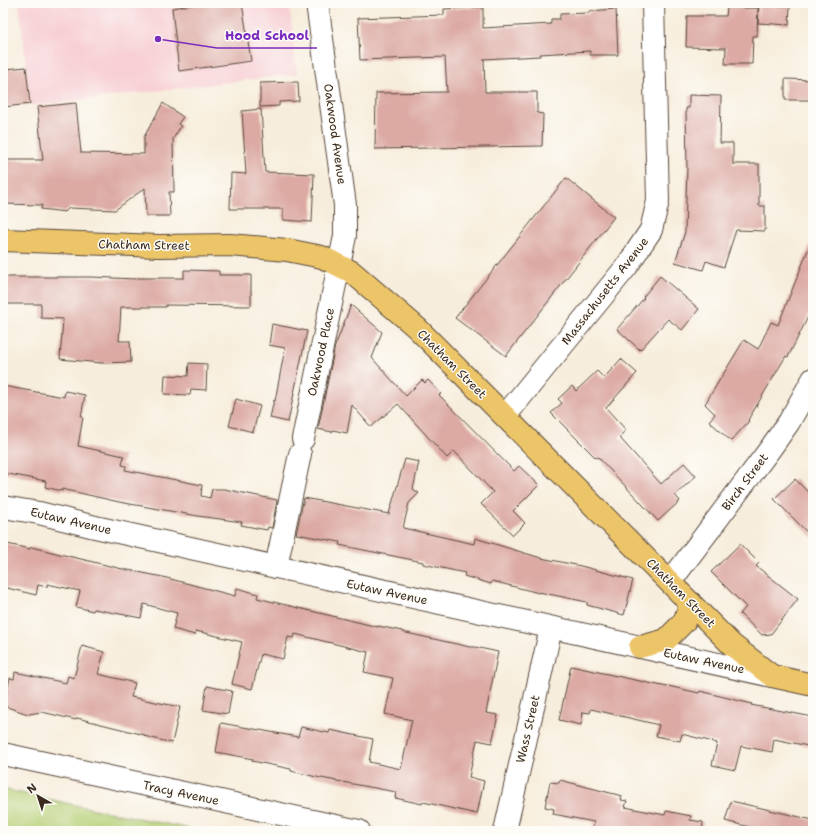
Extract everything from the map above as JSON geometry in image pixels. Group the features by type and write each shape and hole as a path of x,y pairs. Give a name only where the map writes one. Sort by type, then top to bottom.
{"main road":[{"name":"Chatham Street","path":"3,240 159,246 230,246 287,250 322,257 339,266 357,277 418,328 732,645 772,676 813,686"},
{"path":"640,647 666,640 684,622 691,603"}],"street":[{"name":"Oakwood Avenue","path":"317,3 345,205 345,236 339,266"},
{"name":"Massachusetts Avenue","path":"505,416 627,266 651,230 658,201 653,3"},
{"name":"Oakwood Place","path":"276,567 339,266"},
{"name":"Birch Street","path":"670,582 789,422 813,378"},
{"name":"Eutaw Avenue","path":"3,507 39,513 95,527 772,676"},
{"name":"Wass Street","path":"505,831 551,628"},
{"name":"Tracy Avenue","path":"3,754 359,831"}],"shaded area":[{"path":"19,3 289,3 297,74 31,106"}],"green space":[{"path":"3,789 75,805 201,831 3,831"}],"building":[{"path":"205,3 242,3 251,61 179,71 172,8"},
{"path":"759,5 790,6 789,25 758,23"},
{"path":"483,7 483,28 551,24 551,19 560,19 560,14 589,13 589,11 616,9 618,55 590,55 590,51 540,54 540,56 484,59 485,92 537,92 537,113 543,114 542,146 375,149 376,93 447,92 445,57 360,60 358,18 444,15 444,9"},
{"path":"727,8 758,8 757,36 753,36 752,64 725,64 726,48 686,47 687,16 726,16"},
{"path":"26,67 30,104 4,107 3,87 8,87 6,69"},
{"path":"785,79 813,80 813,100 785,100"},
{"path":"298,82 299,101 279,102 279,106 260,107 260,83"},
{"path":"689,95 721,96 720,143 733,143 733,164 759,164 759,206 765,206 765,231 736,230 724,267 706,261 703,270 675,262 685,232 687,167 686,108 689,108"},
{"path":"76,103 81,153 144,154 144,137 163,103 183,117 178,124 181,126 173,139 174,192 169,192 170,216 146,216 145,188 115,210 69,208 65,212 41,209 42,205 3,204 3,160 43,160 37,107"},
{"path":"261,109 265,172 314,174 312,222 283,220 283,209 230,209 231,173 246,174 242,111"},
{"path":"566,178 614,217 506,356 455,318"},
{"path":"812,240 813,307 788,357 786,356 748,420 749,421 731,441 709,421 715,414 705,404 744,340 758,349 771,322 778,325"},
{"path":"184,270 219,271 219,275 251,275 251,306 166,305 166,307 121,307 119,341 130,341 131,362 101,363 60,359 63,319 41,318 41,304 3,304 3,277 91,277 136,279 184,278"},
{"path":"660,276 699,309 682,330 668,319 640,350 617,329 644,298 643,297"},
{"path":"351,305 382,332 372,358 406,396 422,380 425,383 428,380 441,394 439,395 514,471 519,466 539,485 513,511 525,523 513,535 481,504 493,492 454,451 447,458 398,404 371,427 352,405 347,433 318,429 335,346"},
{"path":"272,324 307,331 288,422 270,418 274,400 275,401 285,348 269,345"},
{"path":"621,359 637,373 606,408 626,430 619,437 661,484 684,463 696,476 675,495 680,501 658,521 598,457 596,458 551,413 562,403 558,399 572,386 576,391 597,371 604,378"},
{"path":"189,363 207,364 206,390 191,389 190,395 164,394 165,375 188,376"},
{"path":"3,386 64,397 65,391 85,395 78,446 124,456 122,465 126,466 125,470 202,485 201,496 210,498 212,489 224,489 277,500 272,528 268,527 267,530 241,525 242,522 119,502 62,489 62,491 45,487 46,481 3,473"},
{"path":"236,399 260,406 253,432 229,426"},
{"path":"405,459 419,462 413,489 419,493 409,503 403,528 474,544 475,538 541,558 581,566 633,580 624,615 587,605 587,602 539,593 492,581 491,584 464,576 465,573 423,564 423,562 339,545 340,542 296,534 304,498 389,514"},
{"path":"795,479 813,497 813,538 774,499"},
{"path":"3,543 30,549 31,547 163,577 235,596 237,588 258,594 257,598 378,627 498,652 486,713 498,715 492,743 477,740 469,777 484,781 477,814 423,802 422,804 395,798 396,792 321,778 291,771 291,769 252,761 253,759 216,752 221,723 298,737 301,727 329,733 330,730 373,739 369,762 401,769 412,720 385,714 393,678 364,672 368,652 295,634 294,638 288,637 283,659 261,654 252,689 232,684 242,642 196,631 195,635 173,629 177,613 144,604 141,618 76,607 80,591 47,584 47,587 38,585 36,595 3,587"},
{"path":"740,544 759,563 756,566 798,599 771,634 762,635 740,614 746,607 711,572"},
{"path":"82,646 104,652 98,674 135,683 131,697 180,707 172,743 77,718 76,720 42,712 28,714 4,706 10,678 14,679 15,672 66,683 68,676 74,678"},
{"path":"571,666 667,687 699,693 700,691 752,704 751,705 813,717 813,747 774,739 772,752 741,746 735,770 712,765 717,743 682,734 680,741 656,736 659,725 591,709 590,713 583,712 581,725 559,720"},
{"path":"207,686 232,691 228,714 203,710"},
{"path":"560,780 622,796 621,800 627,801 625,807 665,815 666,811 691,816 690,820 703,822 702,831 592,831 594,822 553,814 554,809 545,807 550,782 559,783"},
{"path":"731,801 813,820 813,831 767,831 725,821"}],"place":[{"name":"Hood School","path":"158,39"}]}
